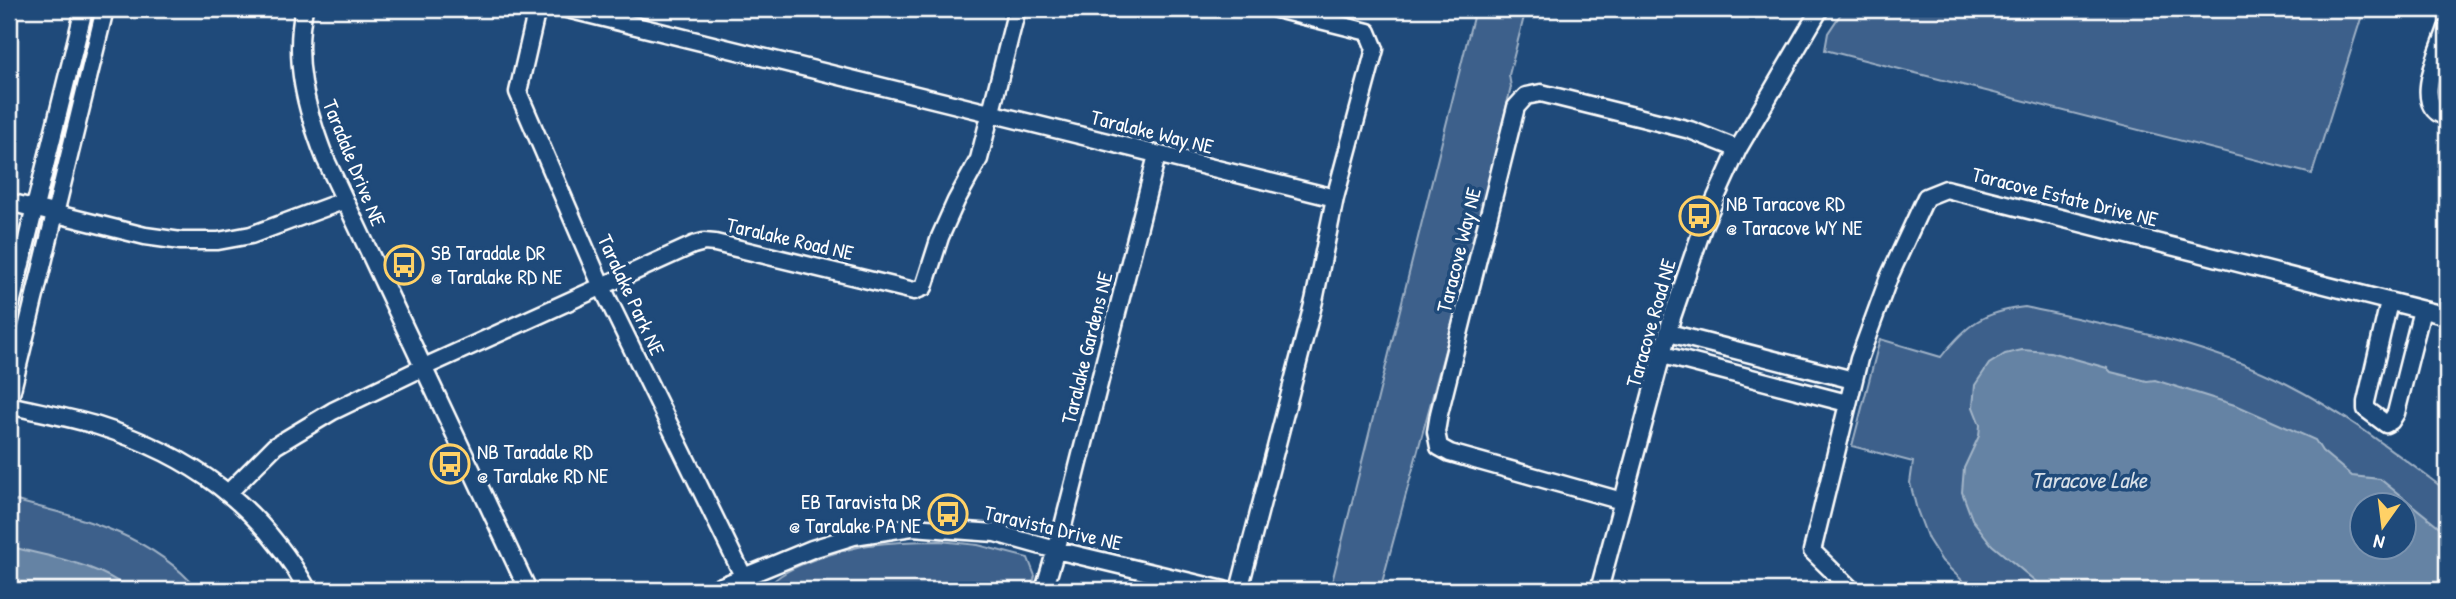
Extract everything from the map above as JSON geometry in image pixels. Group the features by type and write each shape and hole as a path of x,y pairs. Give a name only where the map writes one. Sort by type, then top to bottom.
{"street":[{"path":"9,312 83,9"},
{"path":"104,9 9,403 96,426 167,453 229,492 283,551 308,590"},
{"name":"Taradale Drive NE","path":"304,9 299,41 309,117 343,201 528,590"},
{"name":"Taralake Park NE","path":"537,9 518,92 602,287 747,583"},
{"name":"Taralake Way NE","path":"567,9 1335,198"},
{"name":"Taralake Road NE","path":"229,492 275,446 304,428 422,368 704,242 914,291 924,287 940,237 979,159 1017,9"},
{"path":"1239,590 1314,301 1335,198 1375,49 1368,32 1276,9"},
{"name":"Taracove Road NE","path":"1600,590 1682,284 1704,225 1738,149 1819,9"},
{"path":"2447,28 2427,91 2431,107 2437,114 2447,117"},
{"name":"Taracove Way NE","path":"1622,501 1450,453 1439,447 1436,432 1439,414 1516,107 1526,96 1541,93 1690,131 1738,149"},
{"name":"Taralake Gardens NE","path":"1044,590 1157,155"},
{"name":"Taracove Estate Drive NE","path":"1852,590 1812,551 1853,380 1876,309 1926,198 1946,189 2447,316"},
{"path":"9,202 145,236 181,241 218,241 251,234 343,201"},
{"path":"2389,302 2365,402 2365,409 2386,424 2396,413 2421,310"},
{"path":"1670,333 1853,380"},
{"path":"1663,355 1847,403"},
{"name":"Taravista Drive NE","path":"712,590 747,583 812,549 854,536 912,527 995,533 1224,590"}],"shaded area":[{"path":"1475,9 1526,9 1509,75 1511,87 1473,247 1380,590 1330,590"},
{"path":"1844,9 2364,9 2312,174 1825,50 1828,33"},
{"name":"Taracove Lake","path":"2025,307 2159,337 2225,357 2287,384 2350,421 2447,491 2447,590 1972,590 1942,561 1928,539 1910,483 1913,462 1852,446 1880,339 1941,357 1968,328 1998,312"},
{"path":"9,499 86,521 135,541 179,570 198,590 9,590"},
{"path":"940,541 978,545 1028,558 1035,576 1031,590 769,590 773,582 796,567 845,550 869,545"}],"water":[{"name":"Taracove Lake","path":"2022,350 2050,352 2107,368 2111,372 2147,381 2155,380 2238,406 2315,440 2322,451 2352,476 2380,479 2394,490 2348,490 2348,560 2418,560 2418,510 2447,533 2447,590 2046,590 1992,545 1972,519 1962,492 1964,468 1979,436 1980,425 1973,407 1975,385 1989,364 2005,354"},
{"path":"9,546 87,567 130,590 9,590"}],"place":[{"name":"NB Taracove RD @ Taracove WY NE","path":"1699,216"},
{"name":"SB Taradale DR @ Taralake RD NE","path":"404,265"},
{"name":"NB Taradale RD @ Taralake RD NE","path":"450,464"},
{"name":"EB Taravista DR @ Taralake PA NE","path":"948,514"}]}
